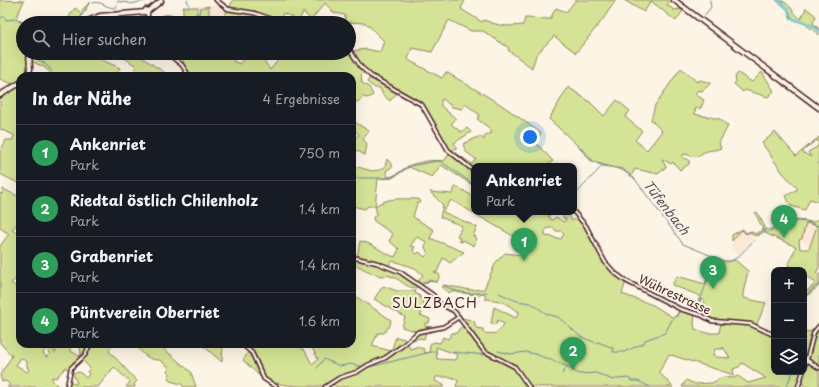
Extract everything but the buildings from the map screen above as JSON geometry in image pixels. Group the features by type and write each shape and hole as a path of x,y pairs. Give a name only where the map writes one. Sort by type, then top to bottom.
{"main road":[{"path":"100,16 147,12 162,0"},
{"path":"674,0 819,108"},
{"path":"29,60 29,72"},
{"path":"0,95 16,85"}],"street":[{"path":"216,0 228,10 254,13 263,16"},
{"path":"147,12 148,16"},
{"path":"176,60 182,65 186,72"},
{"path":"356,60 361,67 371,76 422,105 448,150 471,169"},
{"name":"Wührestrasse","path":"577,215 586,226 605,262 615,273 626,281 680,309 701,315 712,321 750,324 771,334"},
{"path":"356,258 400,272 433,295 438,304 452,309 484,351 491,356 515,367 529,387"},
{"path":"325,387 339,378 357,372 368,365 385,358 418,332 443,328 459,317"},
{"path":"819,326 814,332 807,360 819,368"},
{"path":"67,387 72,368 85,354 88,348"},
{"path":"246,348 252,353 263,377 277,387"},
{"path":"798,387 802,375"}],"shaded area":[{"path":"217,1 228,9 224,16 196,16 195,14 199,6 213,5"},
{"path":"243,60 239,64 236,64 233,61"},
{"path":"806,223 817,226 809,248 808,245 801,240"},
{"path":"742,230 746,234 750,232 755,236 739,255 732,248 732,241"}],"green space":[{"path":"0,0 24,1 16,16 16,60 102,60 120,68 118,72 50,72 44,67 31,61 30,72 16,72 16,182 0,174 0,152 6,140 13,140 14,135 0,129 0,90 7,91 14,85 0,79"},
{"path":"233,0 465,0 461,9 482,22 484,20 498,25 512,26 523,25 525,18 550,19 556,8 566,12 576,0 616,0 576,53 554,36 536,55 532,68 508,50 509,48 483,31 471,31 449,20 432,52 412,48 408,59 410,61 442,78 446,72 500,104 541,133 536,143 553,161 550,163 473,163 476,159 466,152 463,144 480,136 484,140 485,135 492,133 488,127 477,119 480,115 465,104 462,109 452,107 443,99 441,100 441,106 456,119 451,124 461,132 467,128 471,132 454,143 457,147 450,153 422,105 398,92 390,101 383,95 380,88 375,88 367,82 371,76 365,71 361,75 362,83 369,87 373,95 365,98 363,96 360,101 356,102 356,72 186,72 182,66 183,60 233,60 239,64 243,60 264,60 270,70 278,60 356,60 356,50 366,49 380,52 384,41 366,23 356,23 356,16 345,16 334,13 325,3 314,16 307,16 303,12 301,16 290,16 283,13 282,16 224,16"},
{"path":"624,0 671,0 667,5 674,10 684,9 676,21 651,1 644,12"},
{"path":"776,0 787,4 801,19 806,8 816,16 813,23 819,29 819,35 805,24 791,19 787,9"},
{"path":"90,2 81,16 70,16 75,8 80,12"},
{"path":"209,6 209,15 214,16 199,16 200,8"},
{"path":"183,7 198,7 198,14 195,14 196,16 186,16 183,13"},
{"path":"164,15 176,16 160,16"},
{"path":"127,60 146,60 164,72 135,72 136,66"},
{"path":"681,68 697,82 700,80 711,83 702,91 698,90 695,94 704,100 701,108 696,108 694,114 720,119 728,126 719,143 721,148 707,151 695,157 686,154 683,155 682,157 689,160 689,164 680,170 673,162 671,164 662,159 666,167 658,174 635,169 631,176 623,169 603,166 590,160 574,142 549,119 568,87 590,102 604,116 617,100 630,111 625,117 642,131 635,140 647,150 662,131 651,120 655,105"},
{"path":"762,72 774,91 768,97 745,90 743,92 734,84 736,81 735,77 738,73 752,82"},
{"path":"356,123 369,131 363,139 367,144 365,155 356,150 356,137 359,135 356,131"},
{"path":"775,132 796,156 819,137 819,143 819,202 810,199 805,210 791,206 786,196 798,189 782,172 762,143","holes":["816,140 819,143 817,147 808,152 811,157 802,152"]},
{"path":"450,153 459,155 471,163 471,184 441,165 432,177 409,167 392,178 378,179 375,206 368,206 365,209 356,207 356,167 372,171 379,170 385,167 387,159 393,166 386,171 388,177 399,173 408,166 416,163 440,160 444,161"},
{"path":"456,186 471,195 471,212 451,200 443,212 477,227 473,236 477,238 474,246 463,240 462,242 459,241 460,238 457,236 462,226 440,217 443,205 430,192 452,194"},
{"path":"3,189 16,195 16,225 12,230 16,232 16,279 11,283 16,287 16,348 46,348 43,353 46,357 51,354 48,351 51,348 54,352 56,352 55,348 71,348 69,350 81,357 80,348 111,348 109,351 137,381 134,384 135,387 126,387 130,382 114,367 98,387 67,387 68,381 75,384 77,383 72,373 80,372 86,378 89,374 87,372 90,368 81,359 73,362 74,364 70,373 66,367 56,378 52,377 52,380 59,387 7,387 10,385 6,381 2,382 0,375 12,356 0,343 0,246 9,234 0,228 0,193 3,194","holes":["21,358 27,362 27,367 29,370 27,372 16,365"]},
{"path":"395,199 417,199 421,201 420,203 417,203 413,217 434,230 430,238 464,252 450,263 443,258 437,272 434,272 440,275 437,282 428,280 427,283 418,285 416,288 412,288 394,277 373,274 356,266 356,257 360,241 395,257 399,249 389,241 393,234 374,221 373,217 377,214 375,206 380,203","holes":["417,237 427,242 425,247 428,254 425,257 419,252 417,254 413,251 415,247 410,246","393,261 415,268 423,275 416,284 404,275 387,266"]},
{"path":"757,212 766,229 755,236 750,232 746,234 742,230 732,241 732,235 743,229 746,233 751,231 755,234 763,229 755,213"},
{"path":"477,215 549,215 549,218 552,220 556,217 564,222 566,219 563,218 563,215 569,215 572,221 579,217 604,261 626,281 622,294 653,305 672,317 676,316 680,309 694,313 700,296 672,285 677,276 705,284 714,258 726,262 735,260 748,271 743,298 766,303 756,326 771,334 771,375 807,375 807,331 814,332 819,326 819,387 805,387 802,383 804,379 801,378 798,387 682,387 686,380 695,384 712,383 723,377 733,378 738,376 748,383 766,378 742,363 739,367 733,369 734,375 671,355 668,356 659,372 673,387 531,387 524,379 529,387 456,387 458,380 451,377 436,377 435,381 444,385 444,387 337,387 334,385 304,386 276,383 271,387 243,360 250,350 247,348 302,348 305,351 312,364 318,359 312,348 356,348 356,297 391,320 390,325 384,333 378,333 372,346 391,351 396,337 409,340 407,342 410,349 419,346 421,349 423,348 425,353 429,352 430,344 434,342 440,343 443,337 448,339 452,333 457,333 459,329 465,325 459,317 474,321 476,328 483,329 483,333 490,334 498,332 504,324 498,320 495,325 491,323 494,307 516,318 519,312 503,302 485,299 485,294 476,295 452,291 449,293 441,287 444,285 471,290 484,289 496,262 505,253 521,255 525,241 513,236","holes":["548,228 554,228 556,231 561,231 564,234 561,239 545,236 545,231","701,299 704,300 705,306 701,315 721,323 719,333 707,333 695,329 695,313 696,314","436,347 458,355 456,360 437,359","723,347 730,358 716,357 713,355 715,349 723,349"]},
{"path":"819,217 819,267 816,273 819,274 819,286 807,296 807,291 816,283 807,277 807,267 791,267 788,265 796,247 765,233 781,226 782,223 797,220 814,222","holes":["806,223 817,226 809,249 800,249 799,240 802,239"]},
{"path":"383,286 397,291 416,291 415,293 420,296 423,300 423,304 426,305 420,315 430,319 429,323 425,323 425,326 431,327 430,331 426,331 424,339 410,339 419,332 402,327 405,317 374,299"},
{"path":"137,348 163,348 191,372 196,387 184,387 181,384 170,381 168,378 170,374 167,371 170,368 160,360 152,359"},
{"path":"206,348 223,348 222,362"}],"waterway":[{"path":"130,4 150,0"},
{"path":"187,0 189,5"},
{"path":"704,16 711,7 710,0"},
{"path":"778,0 788,9 793,19 810,24 819,31"},
{"path":"93,3 96,2 113,8 116,8 118,1 129,3"},
{"path":"81,16 87,9"},
{"path":"0,19 4,16 6,20 16,19"},
{"path":"39,60 43,62 52,71"},
{"name":"Tüfenbach","path":"578,145 594,162 622,170 634,178 683,244 724,261 731,261 738,257 759,235 767,230 797,221 807,222 819,226"},
{"path":"356,178 391,178 410,166 437,161 442,162"},
{"path":"443,163 469,181"},
{"path":"577,193 602,166"},
{"path":"528,215 530,217 536,215"},
{"path":"696,312 715,259"},
{"path":"423,283 426,281 436,282"},
{"path":"808,293 819,284"},
{"path":"444,286 467,293 480,292"},
{"path":"481,293 487,292"},
{"path":"499,293 517,301 531,303 547,314 558,317 581,337 594,342"},
{"path":"676,317 679,312 684,311"},
{"path":"595,343 598,342 613,348 613,352 624,352 644,343 645,340 665,333 674,318"},
{"path":"369,367 435,351"},
{"path":"498,351 511,354 526,352 535,354 566,366 579,374 596,373 613,380 616,379"},
{"path":"452,352 487,355"},
{"path":"317,368 324,359 340,366 350,364 360,366"},
{"path":"562,374 567,366"},
{"path":"786,387 792,375"},
{"path":"617,379 629,378 631,381 638,381 650,387"}],"place":[{"name":"Püntverein Oberriet","path":"784,238"},
{"name":"Ankenriet","path":"524,261"},
{"name":"Grabenriet","path":"713,289"},
{"name":"Riedtal östlich Chilenholz","path":"573,370"}],"district":[{"name":"SULZBACH","path":"435,302"}]}
